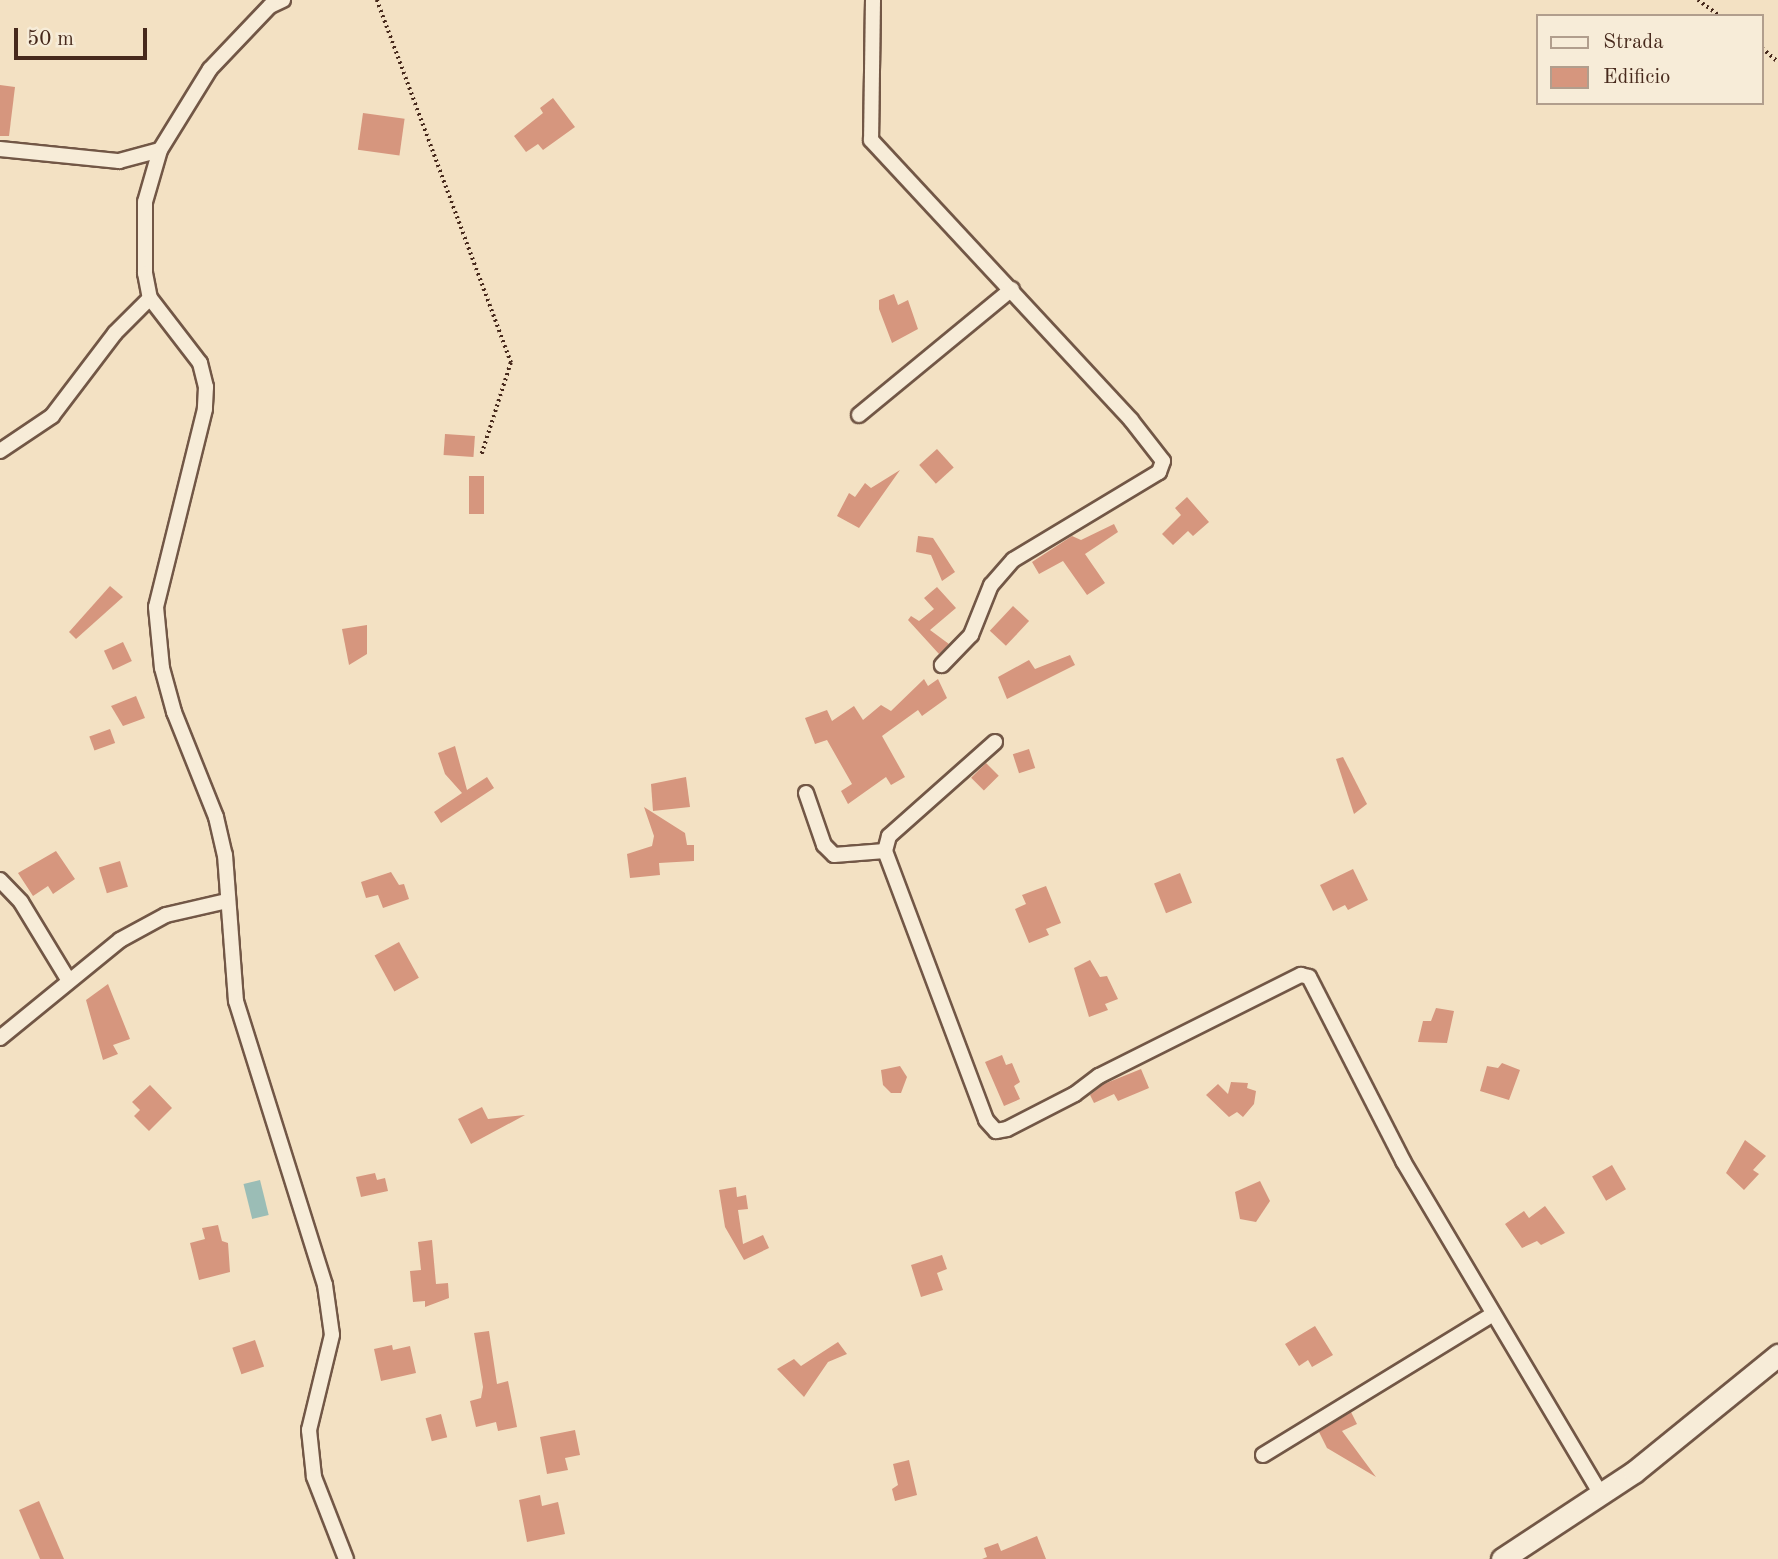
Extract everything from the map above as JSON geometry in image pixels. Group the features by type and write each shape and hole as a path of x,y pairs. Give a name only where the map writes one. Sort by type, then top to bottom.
{"main road":[{"path":"1502,1559 1601,1494 1728,1400 1778,1355"}],"street":[{"path":"873,0 871,140 1012,289 1163,461 1159,472 1013,560 991,585 971,635 942,665"},
{"path":"274,2 210,69 160,150 145,202 145,274 150,298 200,363 206,387 205,409 156,607 162,668 174,712 216,817 225,855 236,1001 325,1285 332,1335 309,1430 314,1477 346,1559"},
{"path":"0,149 119,161 160,150"},
{"path":"859,415 1012,289"},
{"path":"0,451 52,416 115,333 150,298"},
{"path":"995,742 889,836 885,851 981,1108 996,1131 1301,975 1309,977 1403,1161 1601,1494"},
{"path":"806,793 824,845 834,855 885,851"},
{"path":"0,880 22,902 69,981"},
{"path":"0,1038 120,940 166,915 228,901"},
{"path":"1263,1455 1493,1314"}],"path":[{"path":"377,0 511,363 482,454"},
{"path":"1698,0 1717,14"},
{"path":"1764,50 1778,62"}],"water":[{"path":"260,1180 269,1215 252,1219 244,1184"}],"building":[{"path":"0,85 15,87 9,136 0,136"},
{"path":"553,98 575,127 543,150 538,144 526,152 514,136 543,113 540,108"},
{"path":"363,113 405,119 399,155 358,150"},
{"path":"894,294 898,305 908,300 918,329 892,343 879,309 879,300"},
{"path":"445,434 475,436 473,457 444,455"},
{"path":"937,449 954,468 936,484 919,465"},
{"path":"900,470 859,528 837,516 849,493 855,497 865,483 871,488"},
{"path":"469,476 484,476 484,514 469,514"},
{"path":"1187,497 1209,522 1193,536 1188,531 1173,545 1162,534 1181,515 1175,508"},
{"path":"1114,524 1118,532 1085,554 1105,583 1087,595 1063,561 1039,574 1032,562 1072,536 1081,540"},
{"path":"918,536 933,538 955,572 942,581 931,555 916,552"},
{"path":"110,586 123,597 76,639 69,632"},
{"path":"937,587 956,608 930,630 949,644 939,654 908,620 911,616 919,621 934,609 924,598"},
{"path":"1013,606 1029,621 1006,646 990,631"},
{"path":"367,625 367,654 349,665 342,629"},
{"path":"123,642 132,661 113,670 104,651"},
{"path":"1070,655 1075,665 1007,699 998,677 1029,660 1035,669"},
{"path":"924,679 928,686 938,679 947,698 922,716 918,710 882,736 905,777 891,785 886,777 848,804 841,791 852,784 827,740 815,744 805,718 827,710 832,721 854,706 863,720 881,705 891,711"},
{"path":"136,696 145,718 123,726 111,706"},
{"path":"110,729 115,743 94,751 89,737"},
{"path":"455,746 467,790 487,777 494,788 441,823 434,812 462,793 445,774 438,753"},
{"path":"1029,749 1035,768 1019,773 1013,754"},
{"path":"1343,757 1367,804 1354,814 1336,759"},
{"path":"986,763 999,776 984,791 971,778"},
{"path":"686,777 690,807 653,811 651,784"},
{"path":"644,807 685,833 687,845 694,845 694,861 659,863 660,875 630,878 627,854 652,846 654,836"},
{"path":"56,851 75,879 53,894 48,886 33,896 18,873"},
{"path":"120,861 128,887 107,893 99,867"},
{"path":"1353,869 1368,900 1348,910 1345,905 1333,911 1320,885"},
{"path":"391,872 399,885 404,884 409,899 383,908 378,895 366,898 361,882"},
{"path":"1180,873 1192,903 1166,913 1154,883"},
{"path":"1046,886 1061,923 1046,929 1049,935 1029,943 1015,909 1026,904 1022,895"},
{"path":"399,942 419,978 394,991 375,956"},
{"path":"1090,960 1100,977 1107,976 1118,999 1105,1004 1108,1010 1089,1017 1074,968"},
{"path":"108,984 130,1039 113,1045 118,1054 103,1060 86,1000"},
{"path":"1436,1008 1454,1011 1447,1043 1418,1042 1423,1021 1431,1021"},
{"path":"1002,1055 1006,1065 1012,1063 1020,1082 1014,1086 1020,1099 1004,1106 985,1062"},
{"path":"1502,1063 1520,1070 1509,1100 1480,1091 1487,1066 1498,1068"},
{"path":"900,1066 907,1077 901,1093 891,1093 883,1085 881,1070"},
{"path":"1141,1069 1149,1088 1118,1101 1114,1094 1094,1103 1090,1095 1104,1084"},
{"path":"1231,1082 1248,1083 1247,1088 1256,1091 1254,1104 1243,1117 1237,1112 1229,1117 1206,1095 1218,1084 1228,1094"},
{"path":"150,1085 172,1108 149,1131 134,1116 140,1110 132,1102"},
{"path":"482,1107 488,1119 525,1115 471,1144 458,1119"},
{"path":"1745,1140 1766,1156 1753,1170 1759,1174 1744,1190 1726,1173"},
{"path":"1612,1165 1626,1189 1606,1201 1592,1176"},
{"path":"375,1173 377,1180 385,1178 388,1191 361,1197 356,1177"},
{"path":"1260,1181 1270,1201 1256,1222 1240,1219 1235,1192"},
{"path":"736,1187 737,1197 746,1195 748,1209 738,1210 743,1244 763,1235 769,1248 744,1260 725,1227 719,1190"},
{"path":"1545,1206 1565,1233 1541,1245 1537,1241 1522,1248 1505,1224 1524,1211 1529,1218"},
{"path":"218,1225 222,1241 228,1243 230,1272 199,1280 190,1243 205,1239 202,1228"},
{"path":"432,1240 436,1284 448,1283 449,1298 425,1307 425,1301 413,1302 410,1271 421,1270 418,1242"},
{"path":"942,1255 947,1269 937,1273 943,1290 921,1297 911,1265"},
{"path":"1315,1326 1333,1355 1312,1367 1308,1360 1299,1366 1285,1344"},
{"path":"489,1331 497,1384 508,1381 517,1427 498,1431 496,1422 476,1427 470,1401 481,1398 483,1387 474,1333"},
{"path":"255,1340 264,1366 241,1374 232,1348"},
{"path":"838,1342 847,1354 828,1362 804,1397 777,1369 794,1359 801,1366"},
{"path":"392,1345 393,1350 410,1346 416,1373 381,1381 374,1349"},
{"path":"1351,1412 1357,1424 1342,1431 1376,1477 1327,1448 1319,1432"},
{"path":"441,1414 447,1437 432,1441 426,1418"},
{"path":"575,1430 580,1455 565,1458 568,1470 547,1474 540,1437"},
{"path":"909,1460 917,1495 895,1501 892,1489 898,1485 893,1464"},
{"path":"540,1495 542,1506 558,1502 565,1534 527,1542 519,1500"},
{"path":"39,1501 64,1559 40,1559 19,1510"},
{"path":"1037,1536 1046,1559 982,1559 987,1557 984,1548 998,1543 1001,1551"}]}
